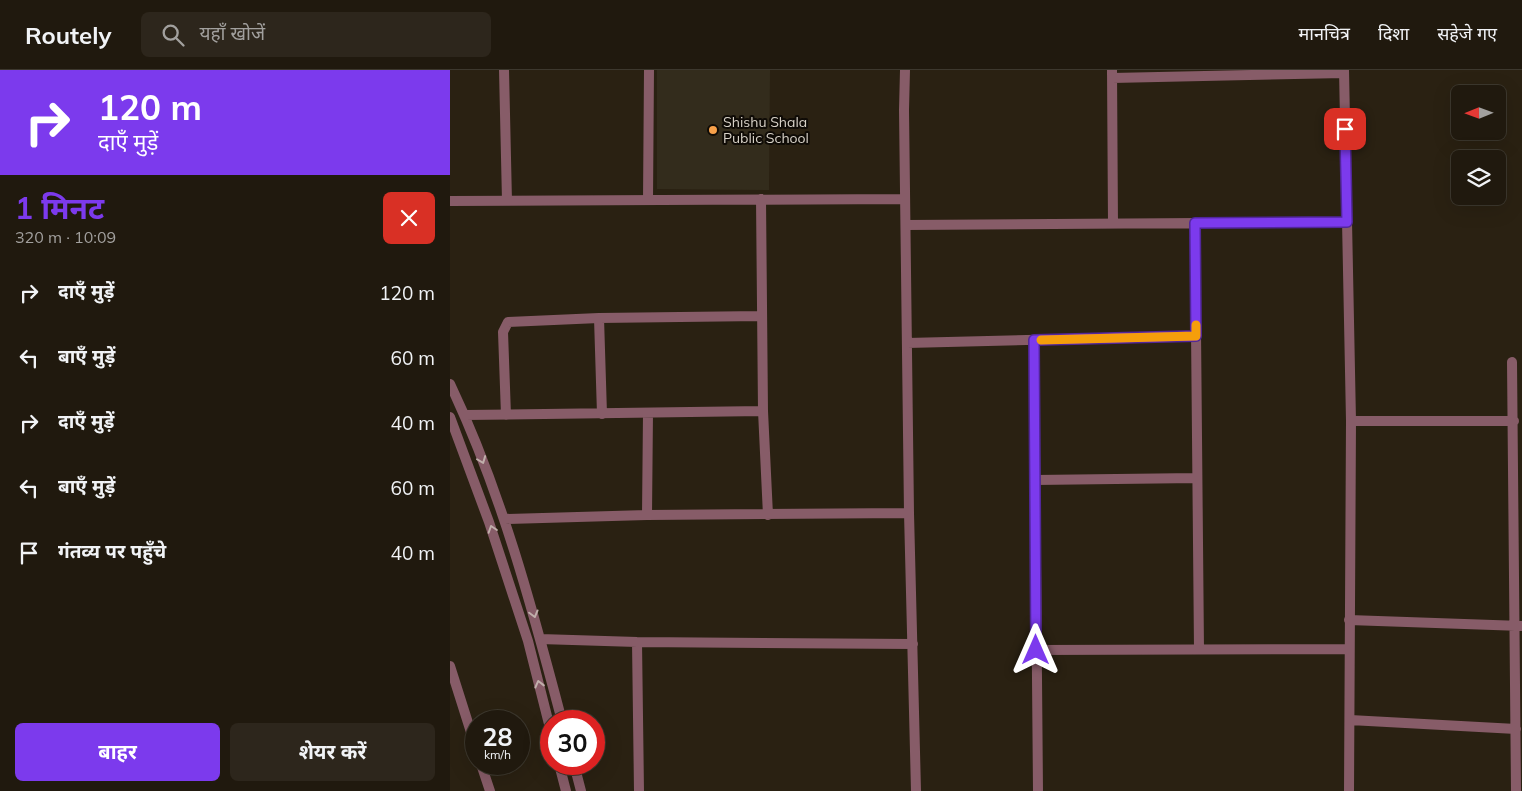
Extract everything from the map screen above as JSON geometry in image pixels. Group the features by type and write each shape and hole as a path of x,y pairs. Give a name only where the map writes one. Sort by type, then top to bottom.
{"street":[{"path":"504,70 507,201"},
{"path":"648,200 649,70"},
{"path":"905,70 909,513 916,791"},
{"path":"1113,224 1112,74 1344,72 1351,421 1350,791"},
{"path":"450,201 905,198"},
{"path":"761,199 763,411 768,515"},
{"path":"906,225 1347,222"},
{"path":"1195,223 1199,649"},
{"path":"506,415 503,332 508,322 599,318 761,316"},
{"path":"599,318 602,414"},
{"path":"907,343 1196,336"},
{"path":"1034,340 1038,791"},
{"path":"1512,362 1518,626 1516,791"},
{"path":"450,384 465,415 505,519 559,710"},
{"path":"465,415 763,411"},
{"path":"647,515 648,413"},
{"path":"450,417 489,522 528,641 545,710"},
{"path":"1351,421 1514,421"},
{"path":"1035,480 1197,478"},
{"path":"505,519 647,515 909,513"},
{"path":"1349,620 1518,626"},
{"path":"540,639 637,642 913,644"},
{"path":"637,642 639,791"},
{"path":"1036,650 1349,649"},
{"path":"450,666 465,713"},
{"path":"1350,720 1516,729"},
{"path":"485,775 490,791"},
{"path":"562,775 566,791"},
{"path":"577,775 581,791"}],"shaded area":[{"name":"Shishu Shala Public School","path":"657,70 770,70 769,190 657,189"}],"slow traffic":[{"path":"1041,340 1196,336 1196,325"}],"place":[{"name":"Shishu Shala Public School","path":"713,130"}],"route":[{"path":"1036,650 1034,340 1196,336 1195,223 1347,222 1345,129"}]}
